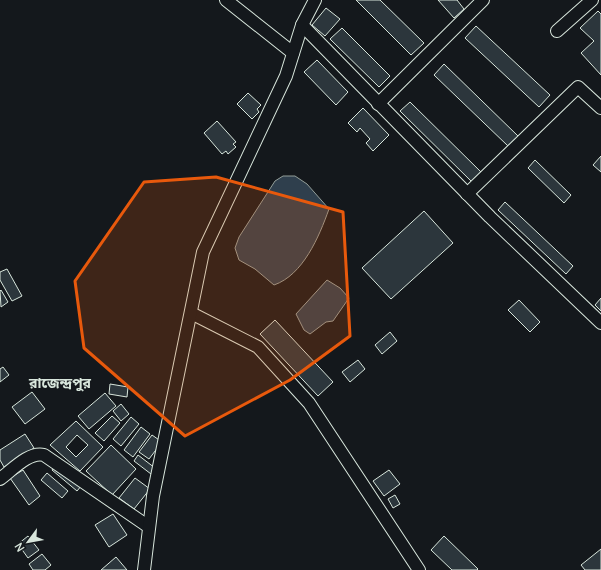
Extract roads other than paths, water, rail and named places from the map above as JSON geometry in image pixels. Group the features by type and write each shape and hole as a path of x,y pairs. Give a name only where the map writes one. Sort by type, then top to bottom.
{"street":[{"path":"226,0 293,53"},
{"path":"144,570 153,496 203,252 286,76 302,25 315,0"},
{"path":"378,104 483,0"},
{"path":"557,31 592,0"},
{"path":"302,25 467,194 601,323"},
{"path":"467,194 578,87 601,108"},
{"path":"191,313 258,348 309,403 419,570"},
{"path":"0,480 31,456 38,453 44,455 149,527"}],"water":[{"path":"283,176 295,176 307,184 329,209 315,243 302,264 284,280 274,285 255,269 239,260 235,248 239,237 275,181"},
{"path":"327,280 340,288 349,298 333,321 326,322 310,334 304,330 296,314"}],"district":[{"name":"রাজেন্দ্রপুর","path":"60,383"}]}
